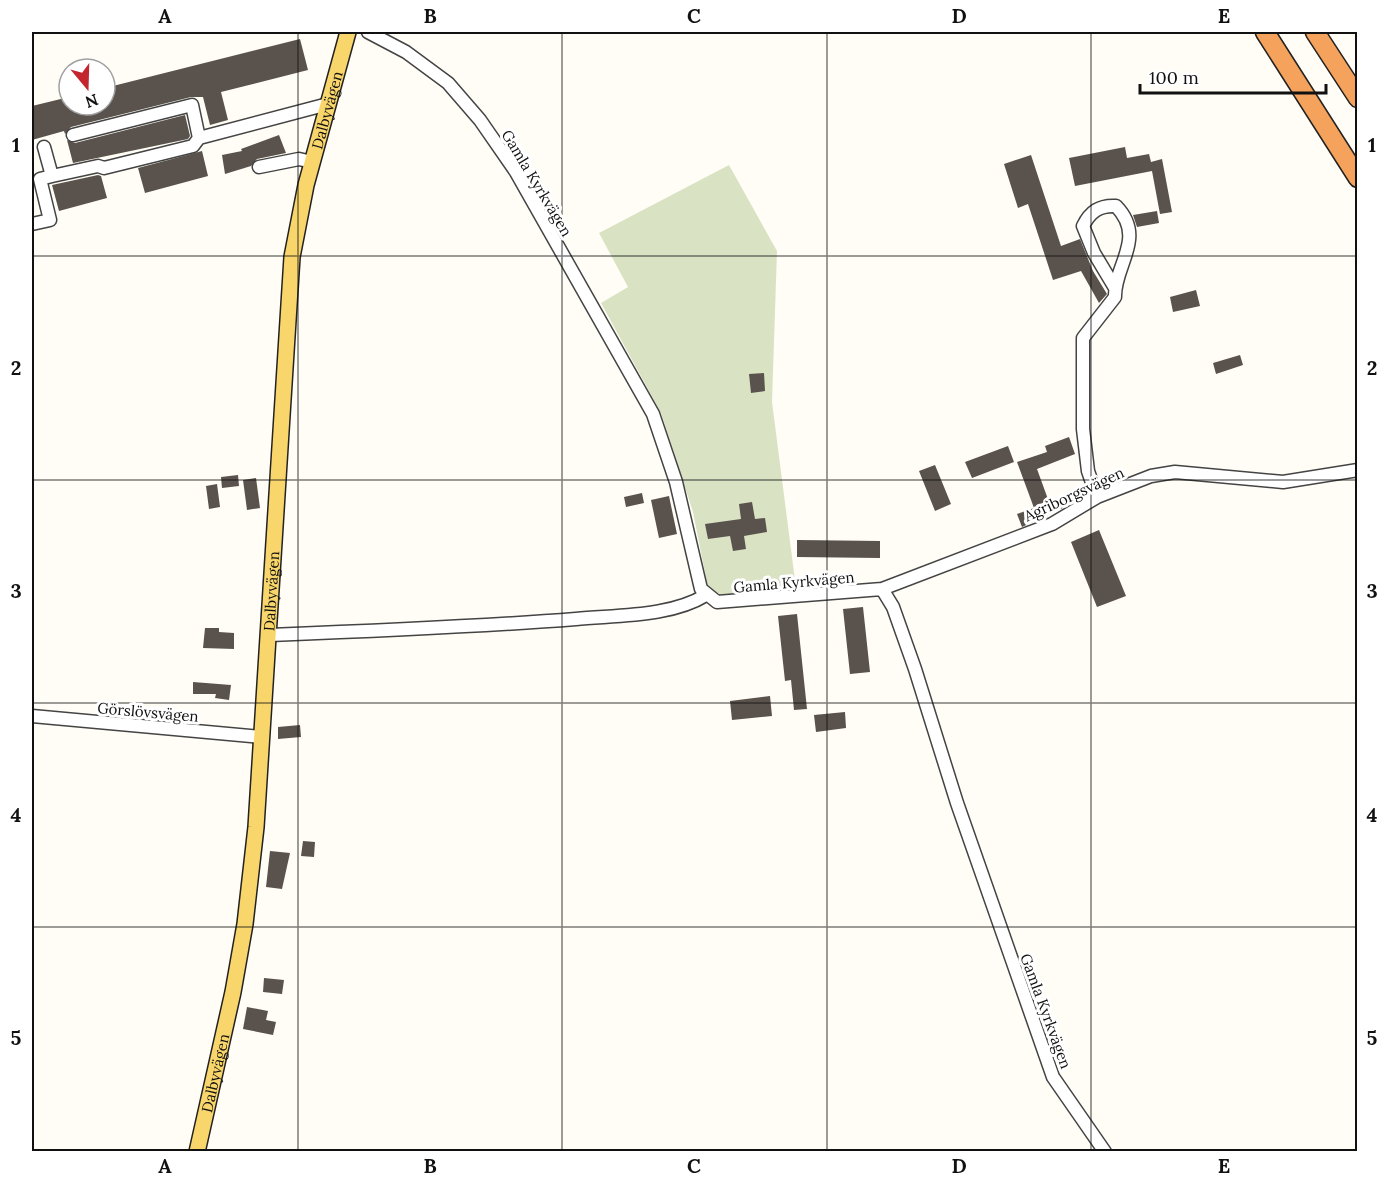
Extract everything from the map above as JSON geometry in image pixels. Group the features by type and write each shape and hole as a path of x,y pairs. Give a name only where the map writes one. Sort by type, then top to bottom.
{"highway":[{"path":"1265,32 1358,178"},
{"path":"1315,32 1358,98"}],"main road":[{"name":"Dalbyvägen","path":"197,1152 233,992 245,924 270,635 292,257 312,162 348,32"}],"street":[{"name":"Gamla Kyrkvägen","path":"368,32 406,52 448,83 480,120 516,172 653,414 676,482 694,568 701,589 706,595 725,604 882,589 893,607 915,669 961,815 1053,1077 1105,1152"},
{"path":"32,224 50,219 40,179 98,166 104,168 193,146 199,138 328,104"},
{"path":"73,135 192,105 199,138"},
{"path":"44,147 52,176"},
{"path":"258,167 298,159 312,162"},
{"path":"1097,497 1088,471 1083,429 1083,338 1115,297 1115,288 1129,248 1126,216 1116,206 1105,206 1089,214 1083,226 1094,254 1115,288"},
{"name":"Agriborgsvägen","path":"882,589 1052,524 1097,497 1151,476 1175,471 1283,482 1358,470"},
{"path":"270,635 512,624 640,613 693,603 706,595"},
{"name":"Görslövsvägen","path":"32,716 262,737"}],"green space":[{"path":"729,165 777,251 772,402 796,588 722,595 708,588 693,512 661,413 601,303 628,287 599,233"}],"building":[{"path":"300,39 308,70 221,92 228,120 210,125 203,97 191,97 117,116 117,85"},
{"path":"57,100 57,117 111,117 71,127 65,134 64,131 32,140 32,106"},
{"path":"185,115 190,136 188,139 73,163 67,140 75,143"},
{"path":"279,135 286,153 257,159 251,166 225,174 222,155 242,151 241,149"},
{"path":"1125,147 1127,158 1149,154 1151,162 1162,159 1172,212 1160,214 1152,171 1075,186 1069,158"},
{"path":"202,151 208,176 145,193 138,168"},
{"path":"1031,155 1061,246 1080,239 1093,271 1107,294 1099,303 1081,271 1053,280 1028,204 1018,208 1004,164"},
{"path":"101,176 107,198 59,211 52,185"},
{"path":"1157,211 1159,223 1137,227 1133,215"},
{"path":"1196,290 1200,306 1173,312 1170,297"},
{"path":"1240,355 1243,365 1216,374 1213,363"},
{"path":"764,373 765,391 751,393 749,374"},
{"path":"1069,437 1075,454 1037,469 1049,502 1062,498 1065,507 1022,527 1017,514 1034,508 1017,462 1047,452 1045,446"},
{"path":"1008,446 1014,462 972,478 965,462"},
{"path":"935,465 951,504 935,511 919,471"},
{"path":"238,475 239,486 222,488 221,477"},
{"path":"256,478 260,508 247,510 243,480"},
{"path":"217,484 220,507 209,509 206,486"},
{"path":"642,493 644,503 626,507 624,497"},
{"path":"669,496 677,534 659,538 651,500"},
{"path":"752,502 755,519 765,518 767,532 744,536 746,549 733,551 730,536 708,539 705,524 741,519 739,504"},
{"path":"1099,530 1126,596 1097,607 1071,542"},
{"path":"797,540 880,541 880,558 797,557"},
{"path":"863,607 870,672 850,674 843,609"},
{"path":"797,614 807,709 794,710 791,680 785,681 778,616"},
{"path":"205,628 219,628 219,632 234,633 234,649 203,648"},
{"path":"193,682 231,685 229,700 215,698 216,694 193,694"},
{"path":"770,696 772,716 732,720 730,701"},
{"path":"845,712 846,728 816,732 814,715"},
{"path":"300,725 301,737 278,739 278,727"},
{"path":"303,841 315,842 314,857 301,856"},
{"path":"270,851 290,853 282,889 266,887"},
{"path":"264,978 284,980 282,994 263,992"},
{"path":"247,1007 268,1011 266,1020 276,1022 273,1035 243,1029"}]}
